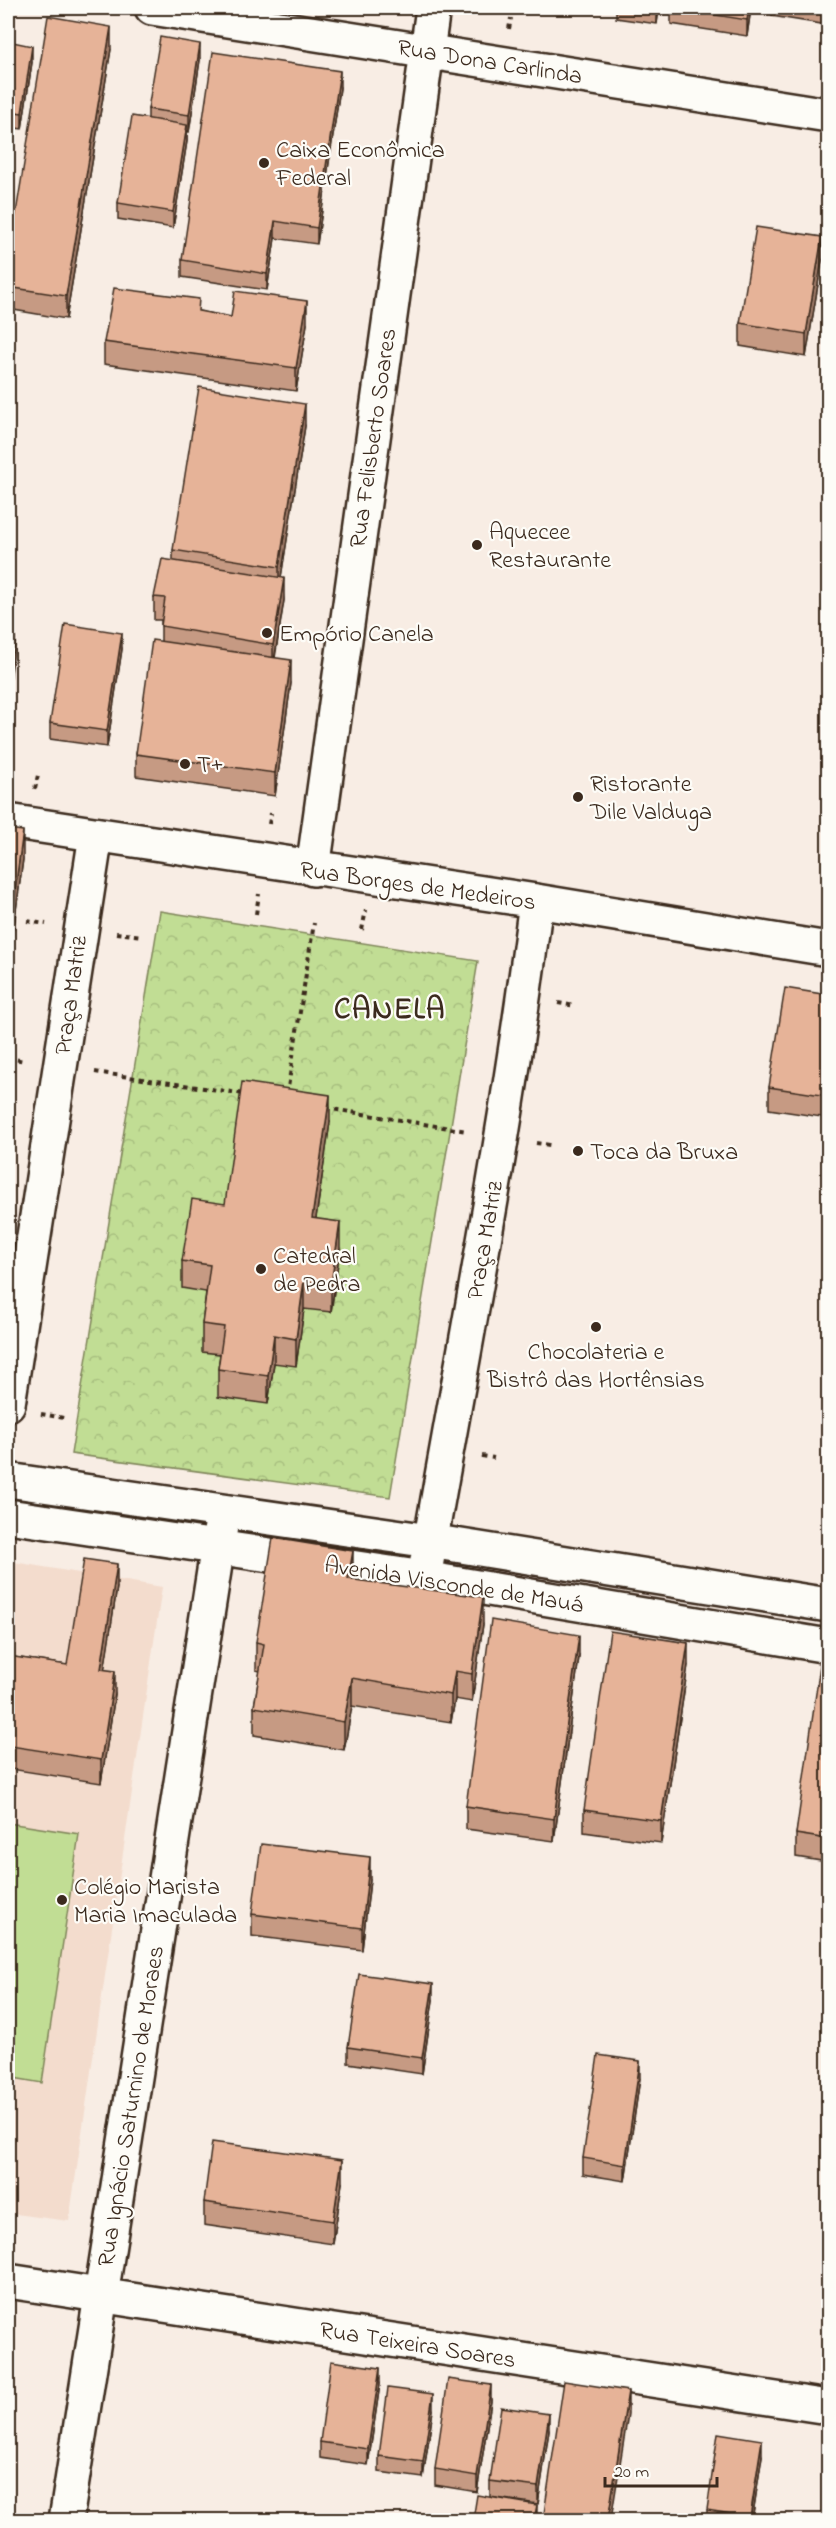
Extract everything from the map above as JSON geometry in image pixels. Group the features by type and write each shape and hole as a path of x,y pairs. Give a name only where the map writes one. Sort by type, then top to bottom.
{"street":[{"name":"Rua Dona Carlinda","path":"152,8 828,115"},
{"name":"Rua Felisberto Soares","path":"313,869 433,8"},
{"name":"Rua Borges de Medeiros","path":"8,821 828,949"},
{"name":"Praça Matriz","path":"8,1404 96,835"},
{"name":"Praça Matriz","path":"424,1578 502,1137 524,999 536,902"},
{"name":"Avenida Visconde de Mauá","path":"8,1480 223,1514 430,1541 828,1605"},
{"name":"Rua Ignácio Saturnino de Moraes","path":"66,2520 223,1514"},
{"name":"Avenida Visconde de Mauá","path":"8,1516 424,1578 828,1646"},
{"name":"Rua Teixeira Soares","path":"8,2281 828,2407"}],"path":[{"path":"286,1101 315,922"},
{"path":"60,1067 253,1096"},
{"path":"320,1107 550,1145"}],"shaded area":[{"name":"Colégio Marista Maria Imaculada","path":"8,1561 162,1587 69,2221 8,2213"}],"green space":[{"path":"160,911 478,961 390,1497 71,1454"},
{"path":"8,1823 79,1834 42,2083 8,2077"}],"building":[{"path":"671,8 749,8 747,20"},
{"path":"48,16 111,27 66,296 8,287 8,262"},
{"path":"160,37 200,44 189,115 148,109"},
{"path":"8,41 32,46 22,113 8,111"},
{"name":"Caixa Econômica Federal","path":"213,52 340,71 317,228 275,221 267,274 182,260"},
{"path":"132,116 187,125 173,212 118,203"},
{"path":"756,227 822,237 806,334 740,323"},
{"path":"114,288 199,299 198,311 231,317 235,291 307,301 296,368 104,342"},
{"path":"199,387 305,404 279,567 173,550"},
{"path":"162,559 284,578 273,645 161,626 165,598 154,597"},
{"path":"65,624 122,633 107,731 50,723"},
{"path":"8,626 15,627 8,681"},
{"path":"152,640 291,660 275,773 136,754"},
{"path":"8,829 23,831 10,927 8,927"},
{"path":"785,988 828,995 828,1096 769,1087"},
{"name":"Catedral de Pedra","path":"242,1082 330,1095 312,1218 340,1222 331,1285 304,1281 296,1339 274,1335 268,1376 218,1369 224,1327 202,1324 210,1265 182,1261 192,1199 225,1204"},
{"path":"273,1538 353,1551 348,1579 483,1597 472,1674 455,1671 451,1695 352,1678 344,1722 254,1707 264,1644 256,1642"},
{"path":"84,1559 117,1564 101,1669 115,1671 101,1760 11,1746 8,1771 8,1656 67,1665"},
{"path":"491,1620 579,1635 554,1819 466,1806"},
{"path":"610,1631 688,1643 661,1821 584,1810"},
{"path":"820,1665 828,1666 828,1839 796,1834"},
{"path":"261,1844 370,1857 362,1928 252,1914"},
{"path":"359,1974 433,1984 422,2058 348,2047"},
{"path":"598,2055 640,2061 625,2165 583,2158"},
{"path":"212,2142 342,2160 333,2221 204,2202"},
{"path":"331,2361 380,2368 368,2449 320,2442"},
{"path":"448,2379 491,2385 477,2476 435,2469"},
{"path":"564,2381 628,2391 608,2520 543,2520"},
{"path":"388,2388 433,2394 423,2462 379,2456"},
{"path":"501,2407 549,2414 538,2487 490,2481"},
{"path":"718,2433 762,2440 750,2517 707,2510"},
{"path":"477,2495 537,2505 534,2520 473,2520"}],"place":[{"name":"Caixa Econômica Federal","path":"264,163"},
{"name":"Aquecee Restaurante","path":"477,545"},
{"name":"Empório Canela","path":"267,633"},
{"name":"T+","path":"185,764"},
{"name":"Ristorante Dile Valduga","path":"578,797"},
{"name":"Toca da Bruxa","path":"578,1151"},
{"name":"Catedral de Pedra","path":"261,1269"},
{"name":"Chocolateria e Bistrô das Hortênsias","path":"596,1327"},
{"name":"Colégio Marista Maria Imaculada","path":"62,1900"}],"district":[{"name":"CANELA","path":"390,1008"}]}
